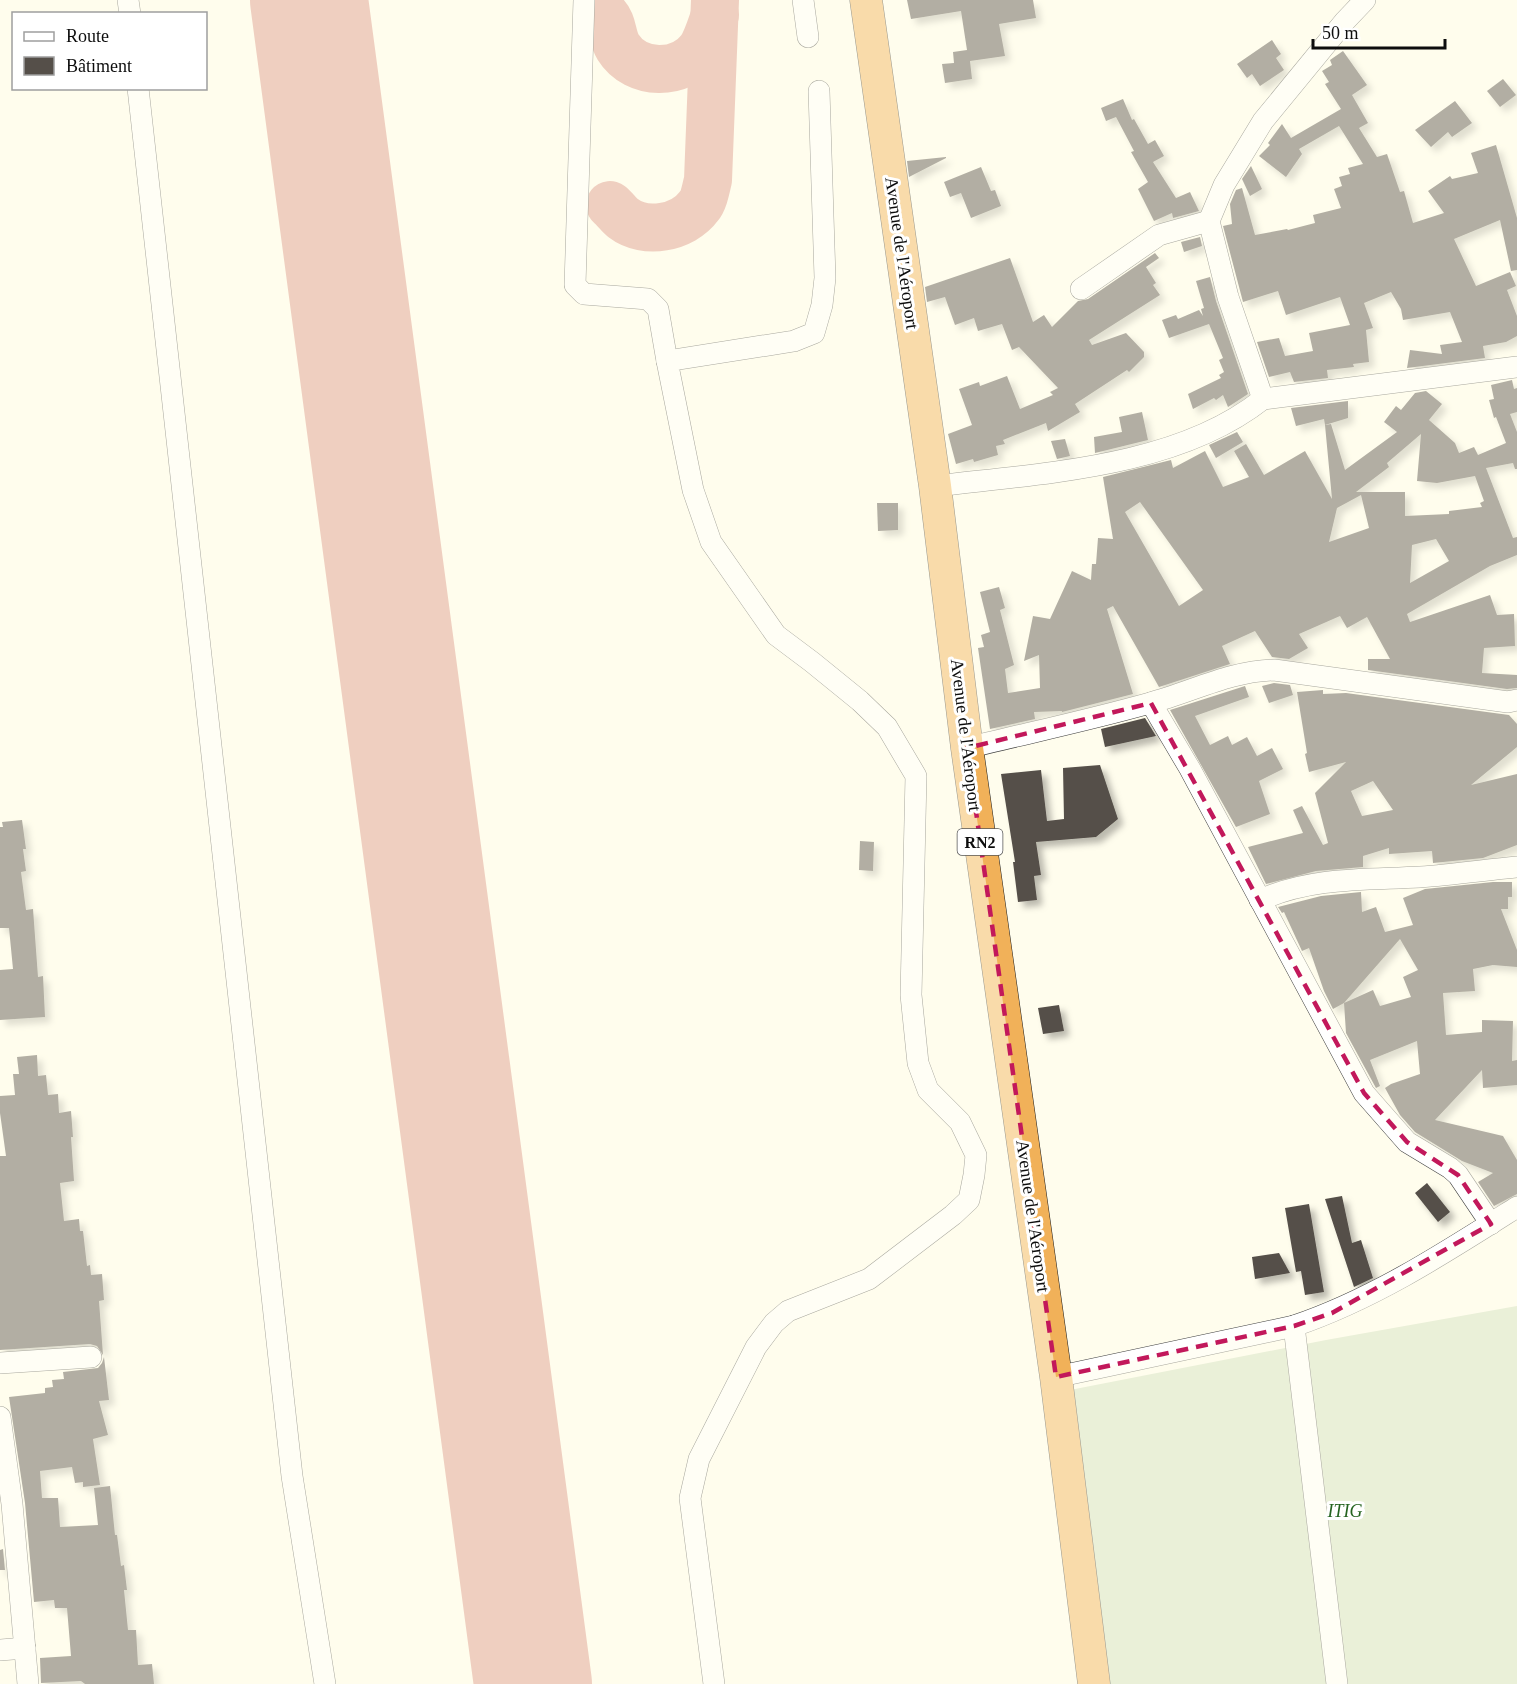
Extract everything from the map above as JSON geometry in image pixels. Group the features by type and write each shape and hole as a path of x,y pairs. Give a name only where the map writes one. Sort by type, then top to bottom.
{"highway":[{"name":"Avenue de l'Aéroport","path":"866,0 935,486 967,748 1056,1377 1094,1684"}],"street":[{"path":"584,0 575,285 584,294 648,299 658,309 693,490 711,542 776,635 860,701 887,727 916,776 911,995 918,1063 928,1090 960,1122 975,1155 969,1200 953,1215 869,1279 788,1311 774,1323 756,1347 699,1459 690,1498 714,1684"},
{"path":"803,0 808,37"},
{"path":"1263,399 1228,297 1209,221 1224,185 1263,121 1365,0"},
{"path":"138,90 292,1476 325,1684"},
{"path":"668,361 794,341 814,333 822,305 825,278 819,91"},
{"path":"1081,289 1159,236 1209,221"},
{"path":"935,486 1129,460 1213,430 1242,415 1263,399 1517,367"},
{"path":"967,748 1151,703 1239,673 1274,670 1514,705"},
{"path":"1151,703 1190,769 1364,1093 1407,1142 1458,1175 1491,1224"},
{"path":"1260,900 1308,884 1423,877 1517,867"},
{"path":"1056,1377 1294,1326 1332,1313 1367,1297 1517,1207"},
{"path":"1294,1326 1338,1684"},
{"path":"0,1363 91,1357"},
{"path":"0,1417 6,1505 28,1684"},
{"path":"0,1650 25,1648"}],"highlighted area":[{"path":"1151,703 1364,1093 1407,1142 1458,1175 1491,1224 1332,1313 1294,1326 1056,1377 967,748"}],"green space":[{"name":"ITIG","path":"1517,1306 1517,1684 1110,1684 1070,1390 1326,1340"}],"building":[{"path":"907,0 1033,0 1036,18 999,24 1005,56 970,61 972,79 945,83 942,64 954,63 953,52 967,50 961,11 911,19"},
{"path":"1272,40 1281,54 1276,58 1284,70 1260,86 1252,74 1247,78 1237,64"},
{"path":"1343,51 1367,85 1352,95 1368,123 1359,128 1377,157 1387,154 1400,192 1404,191 1413,223 1444,213 1428,191 1450,176 1452,179 1478,173 1471,153 1496,145 1517,218 1517,270 1511,271 1500,220 1454,239 1476,286 1510,272 1516,286 1507,290 1517,316 1517,336 1506,342 1483,346 1485,358 1407,368 1410,350 1442,354 1440,345 1462,342 1450,312 1403,320 1401,309 1391,292 1364,303 1373,328 1366,330 1369,362 1353,364 1354,367 1327,370 1328,378 1294,382 1290,372 1269,377 1257,342 1279,338 1285,356 1313,351 1309,333 1350,325 1340,297 1286,315 1278,291 1243,302 1223,226 1232,224 1230,204 1236,190 1242,188 1255,235 1315,223 1313,215 1341,208 1334,189 1342,186 1339,177 1350,174 1348,168 1363,164 1339,126 1299,149 1302,154 1286,177 1259,156 1270,145 1268,143 1282,124 1291,138 1341,109 1325,84 1329,82 1322,71 1332,65 1330,60"},
{"path":"1503,79 1516,95 1500,107 1487,91"},
{"path":"1123,99 1132,120 1134,119 1148,144 1155,140 1164,156 1153,162 1176,198 1190,192 1199,211 1173,218 1172,213 1154,221 1138,189 1148,182 1131,152 1134,151 1116,117 1106,121 1101,108"},
{"path":"1455,101 1472,123 1452,137 1448,132 1431,147 1415,130"},
{"path":"946,158 909,177 907,161"},
{"path":"1251,166 1262,189 1250,196 1242,179"},
{"path":"981,167 991,191 995,190 1001,206 971,218 961,193 950,197 944,182"},
{"path":"1200,237 1202,246 1184,252 1181,242"},
{"path":"1155,253 1159,258 1146,267 1160,295 1089,340 1092,345 1126,333 1144,352 1144,357 1129,372 1127,370 1075,404 1080,412 1048,431 1046,423 1003,440 1005,444 996,446 998,455 974,462 973,459 956,464 948,434 972,425 959,389 979,382 980,386 1007,376 1020,409 1053,395 1050,392 1058,388 1019,347 1012,350 1002,324 978,331 974,318 955,325 945,297 927,302 925,287 1010,258 1033,322 1044,315 1052,327 1078,301 1088,299"},
{"path":"1210,277 1248,394 1228,407 1223,395 1193,409 1188,394 1221,378 1219,375 1224,372 1219,360 1223,358 1209,324 1169,338 1162,320 1176,315 1178,319 1199,310 1203,316 1201,309 1204,308 1196,281"},
{"path":"1512,380 1514,389 1517,388 1517,412 1510,414 1517,432 1517,469 1513,463 1486,468 1513,538 1517,537 1517,555 1490,566 1407,614 1410,622 1490,595 1497,615 1514,614 1515,646 1484,648 1482,673 1517,675 1517,688 1507,689 1368,670 1368,659 1390,659 1367,617 1347,628 1340,616 1299,634 1308,648 1289,659 1272,657 1255,631 1222,646 1230,664 1159,687 1113,606 1107,609 1133,694 1062,712 1034,712 1035,719 990,729 978,648 984,647 981,635 990,632 980,592 999,587 1005,608 1000,610 1014,665 1005,669 1008,693 1040,688 1039,655 1024,661 1033,616 1050,619 1072,571 1091,580 1092,564 1096,564 1098,538 1113,539 1103,477 1171,460 1173,468 1205,451 1223,487 1249,477 1234,451 1246,444 1264,475 1305,451 1332,499 1325,425 1331,424 1345,470 1397,432 1384,422 1396,406 1401,410 1415,393 1426,391 1442,404 1429,420 1455,443 1459,453 1474,447 1478,455 1506,443 1496,417 1494,418 1489,400 1494,399 1491,385","holes":["1421,434 1417,481 1437,483 1475,476 1484,501 1480,503 1482,507 1449,511 1449,514 1405,516 1405,492 1356,492 1389,467 1387,463","1361,495 1369,528 1329,542 1337,508","1140,502 1203,590 1179,606 1125,512","1436,539 1449,561 1410,583 1412,545"]},
{"path":"1348,401 1348,418 1325,425 1324,419 1296,426 1291,408"},
{"path":"1142,412 1148,440 1095,453 1094,437 1122,432 1119,417"},
{"path":"1237,432 1243,442 1216,458 1209,445"},
{"path":"1065,439 1070,456 1057,459 1051,441"},
{"path":"877,503 898,503 898,530 878,531"},
{"path":"1274,683 1290,685 1293,695 1269,703 1262,686"},
{"path":"1245,686 1249,697 1195,716 1210,745 1228,736 1232,745 1247,737 1257,756 1272,748 1283,769 1259,781 1270,814 1236,827 1170,710"},
{"path":"1323,690 1323,694 1346,693 1509,715 1517,724 1517,747 1471,785 1517,774 1517,845 1483,858 1433,863 1432,851 1389,854 1389,848 1363,856 1363,867 1316,871 1266,884 1248,847 1303,833 1293,810 1302,806 1323,845 1328,843 1315,793 1346,762 1309,772 1297,692","holes":["1373,781 1393,810 1362,816 1351,791"]},
{"path":"1145,718 1156,736 1105,747 1101,729"},
{"path":"1100,765 1118,819 1096,837 1036,842 1041,875 1034,876 1037,900 1018,902 1013,862 1015,862 1001,774 1041,770 1047,821 1064,819 1063,768"},
{"path":"22,820 26,871 21,872 26,910 33,909 38,977 43,976 45,1017 0,1020 0,970 13,969 9,928 0,928 0,827 3,827 2,822"},
{"path":"860,841 874,842 873,871 859,870"},
{"path":"1512,882 1512,897 1508,897 1508,909 1501,909 1517,950 1517,967 1493,965 1473,969 1475,991 1443,993 1446,1035 1482,1032 1482,1020 1513,1021 1512,1061 1517,1060 1517,1085 1483,1088 1482,1070 1435,1120 1503,1136 1517,1160 1517,1194 1494,1206 1478,1182 1493,1173 1462,1161 1415,1132 1400,1115 1385,1088 1420,1074 1417,1041 1370,1060 1380,1086 1376,1088 1346,1033 1344,1003 1333,1009 1309,948 1302,951 1284,912 1282,913 1278,907 1321,896 1361,892 1362,912 1376,907 1385,932 1413,925 1403,898 1425,889","holes":["1400,939 1418,970 1403,977 1411,997 1380,1006 1373,990 1344,1003"]},
{"path":"1059,1005 1064,1031 1043,1034 1038,1008"},
{"path":"37,1055 38,1076 46,1075 48,1095 58,1094 59,1113 71,1111 74,1181 60,1183 64,1221 79,1219 80,1231 83,1231 87,1266 90,1265 91,1275 102,1274 104,1300 99,1301 103,1355 97,1346 90,1344 0,1350 0,1156 6,1156 0,1096 15,1095 13,1074 19,1074 17,1057"},
{"path":"1427,1183 1450,1212 1438,1222 1415,1193"},
{"path":"1342,1196 1352,1243 1361,1240 1373,1278 1354,1287 1325,1199"},
{"path":"1309,1204 1324,1292 1305,1295 1301,1271 1296,1272 1285,1208"},
{"path":"1279,1253 1290,1273 1255,1279 1252,1257"},
{"path":"104,1357 109,1400 99,1401 108,1435 93,1439 100,1485 83,1487 83,1482 75,1483 72,1467 40,1471 42,1498 58,1498 60,1527 98,1525 94,1488 110,1486 115,1535 117,1535 121,1566 124,1565 128,1630 136,1630 138,1665 152,1664 154,1684 85,1684 81,1681 41,1683 40,1658 71,1656 67,1608 55,1608 54,1600 34,1602 25,1503 9,1397 45,1393 45,1388 53,1387 52,1380 64,1379 63,1372 98,1368"},
{"path":"3,1549 5,1570 0,1570 0,1550"}],"taxiway":[{"path":"320,82 331,0"},
{"path":"610,205 623,218 632,223 663,227 683,220 692,214 701,203 708,180 715,0"},
{"path":"604,14 609,21 618,47 626,57 636,63 659,69 671,68 692,58 701,49 715,15"}],"runway":[{"path":"309,0 533,1684"}]}
